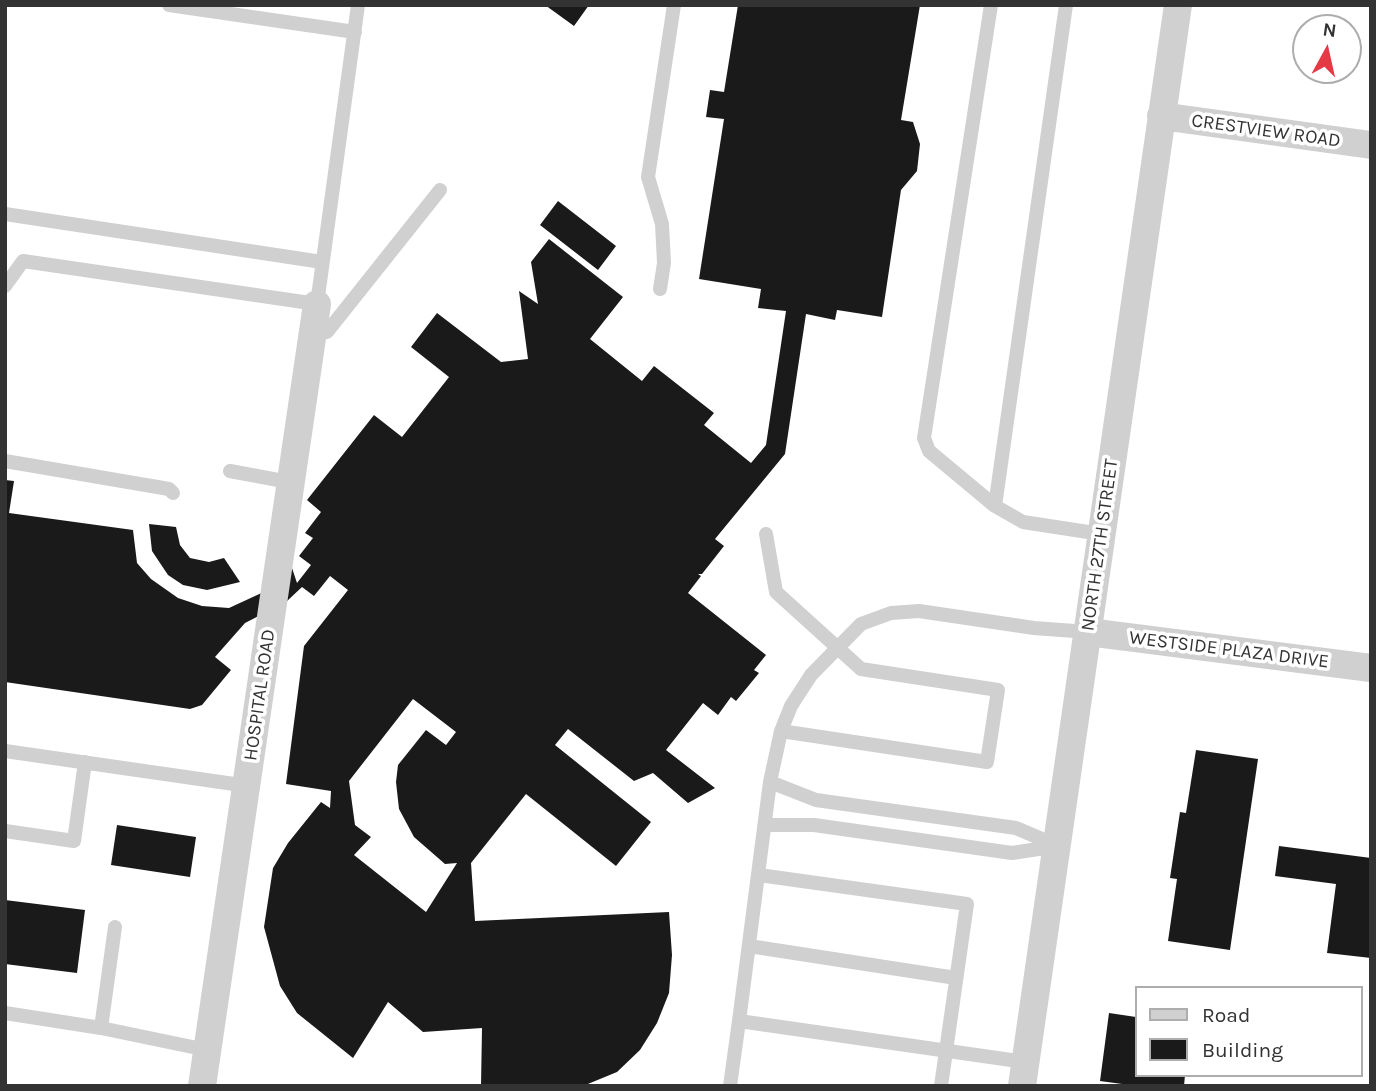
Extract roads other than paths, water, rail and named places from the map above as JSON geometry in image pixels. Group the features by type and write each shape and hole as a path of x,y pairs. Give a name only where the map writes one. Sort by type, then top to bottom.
{"street":[{"name":"NORTH 27TH STREET","path":"1024,1074 1178,5"},
{"name":"CRESTVIEW ROAD","path":"1161,116 1371,145"},
{"name":"HOSPITAL ROAD","path":"202,1086 315,317"},
{"name":"WESTSIDE PLAZA DRIVE","path":"1087,632 1371,668"}],"lane":[{"path":"169,5 355,32"},
{"path":"315,317 358,5"},
{"path":"660,289 664,263 662,225 648,177 674,5"},
{"path":"991,5 924,438 929,451 995,506 1023,522 1101,534"},
{"path":"995,506 1066,5"},
{"path":"5,286 23,261 315,317 327,332 440,190"},
{"path":"5,214 322,262"},
{"path":"5,461 169,489 173,493"},
{"path":"230,471 289,482"},
{"path":"766,534 776,592 862,669 998,690 987,762 781,731"},
{"path":"730,1086 770,782 781,731 791,706 811,675 861,624 891,613 919,611 1034,628 1087,632"},
{"path":"5,751 248,786"},
{"path":"5,831 74,842 85,762"},
{"path":"770,782 816,800 1016,828 1058,846"},
{"path":"765,825 814,825 1012,853 1058,846"},
{"path":"760,874 967,904 941,1086"},
{"path":"101,1028 115,927"},
{"path":"749,946 956,978"},
{"path":"5,1013 101,1028 207,1050"},
{"path":"739,1021 946,1052 1024,1074"}]}
